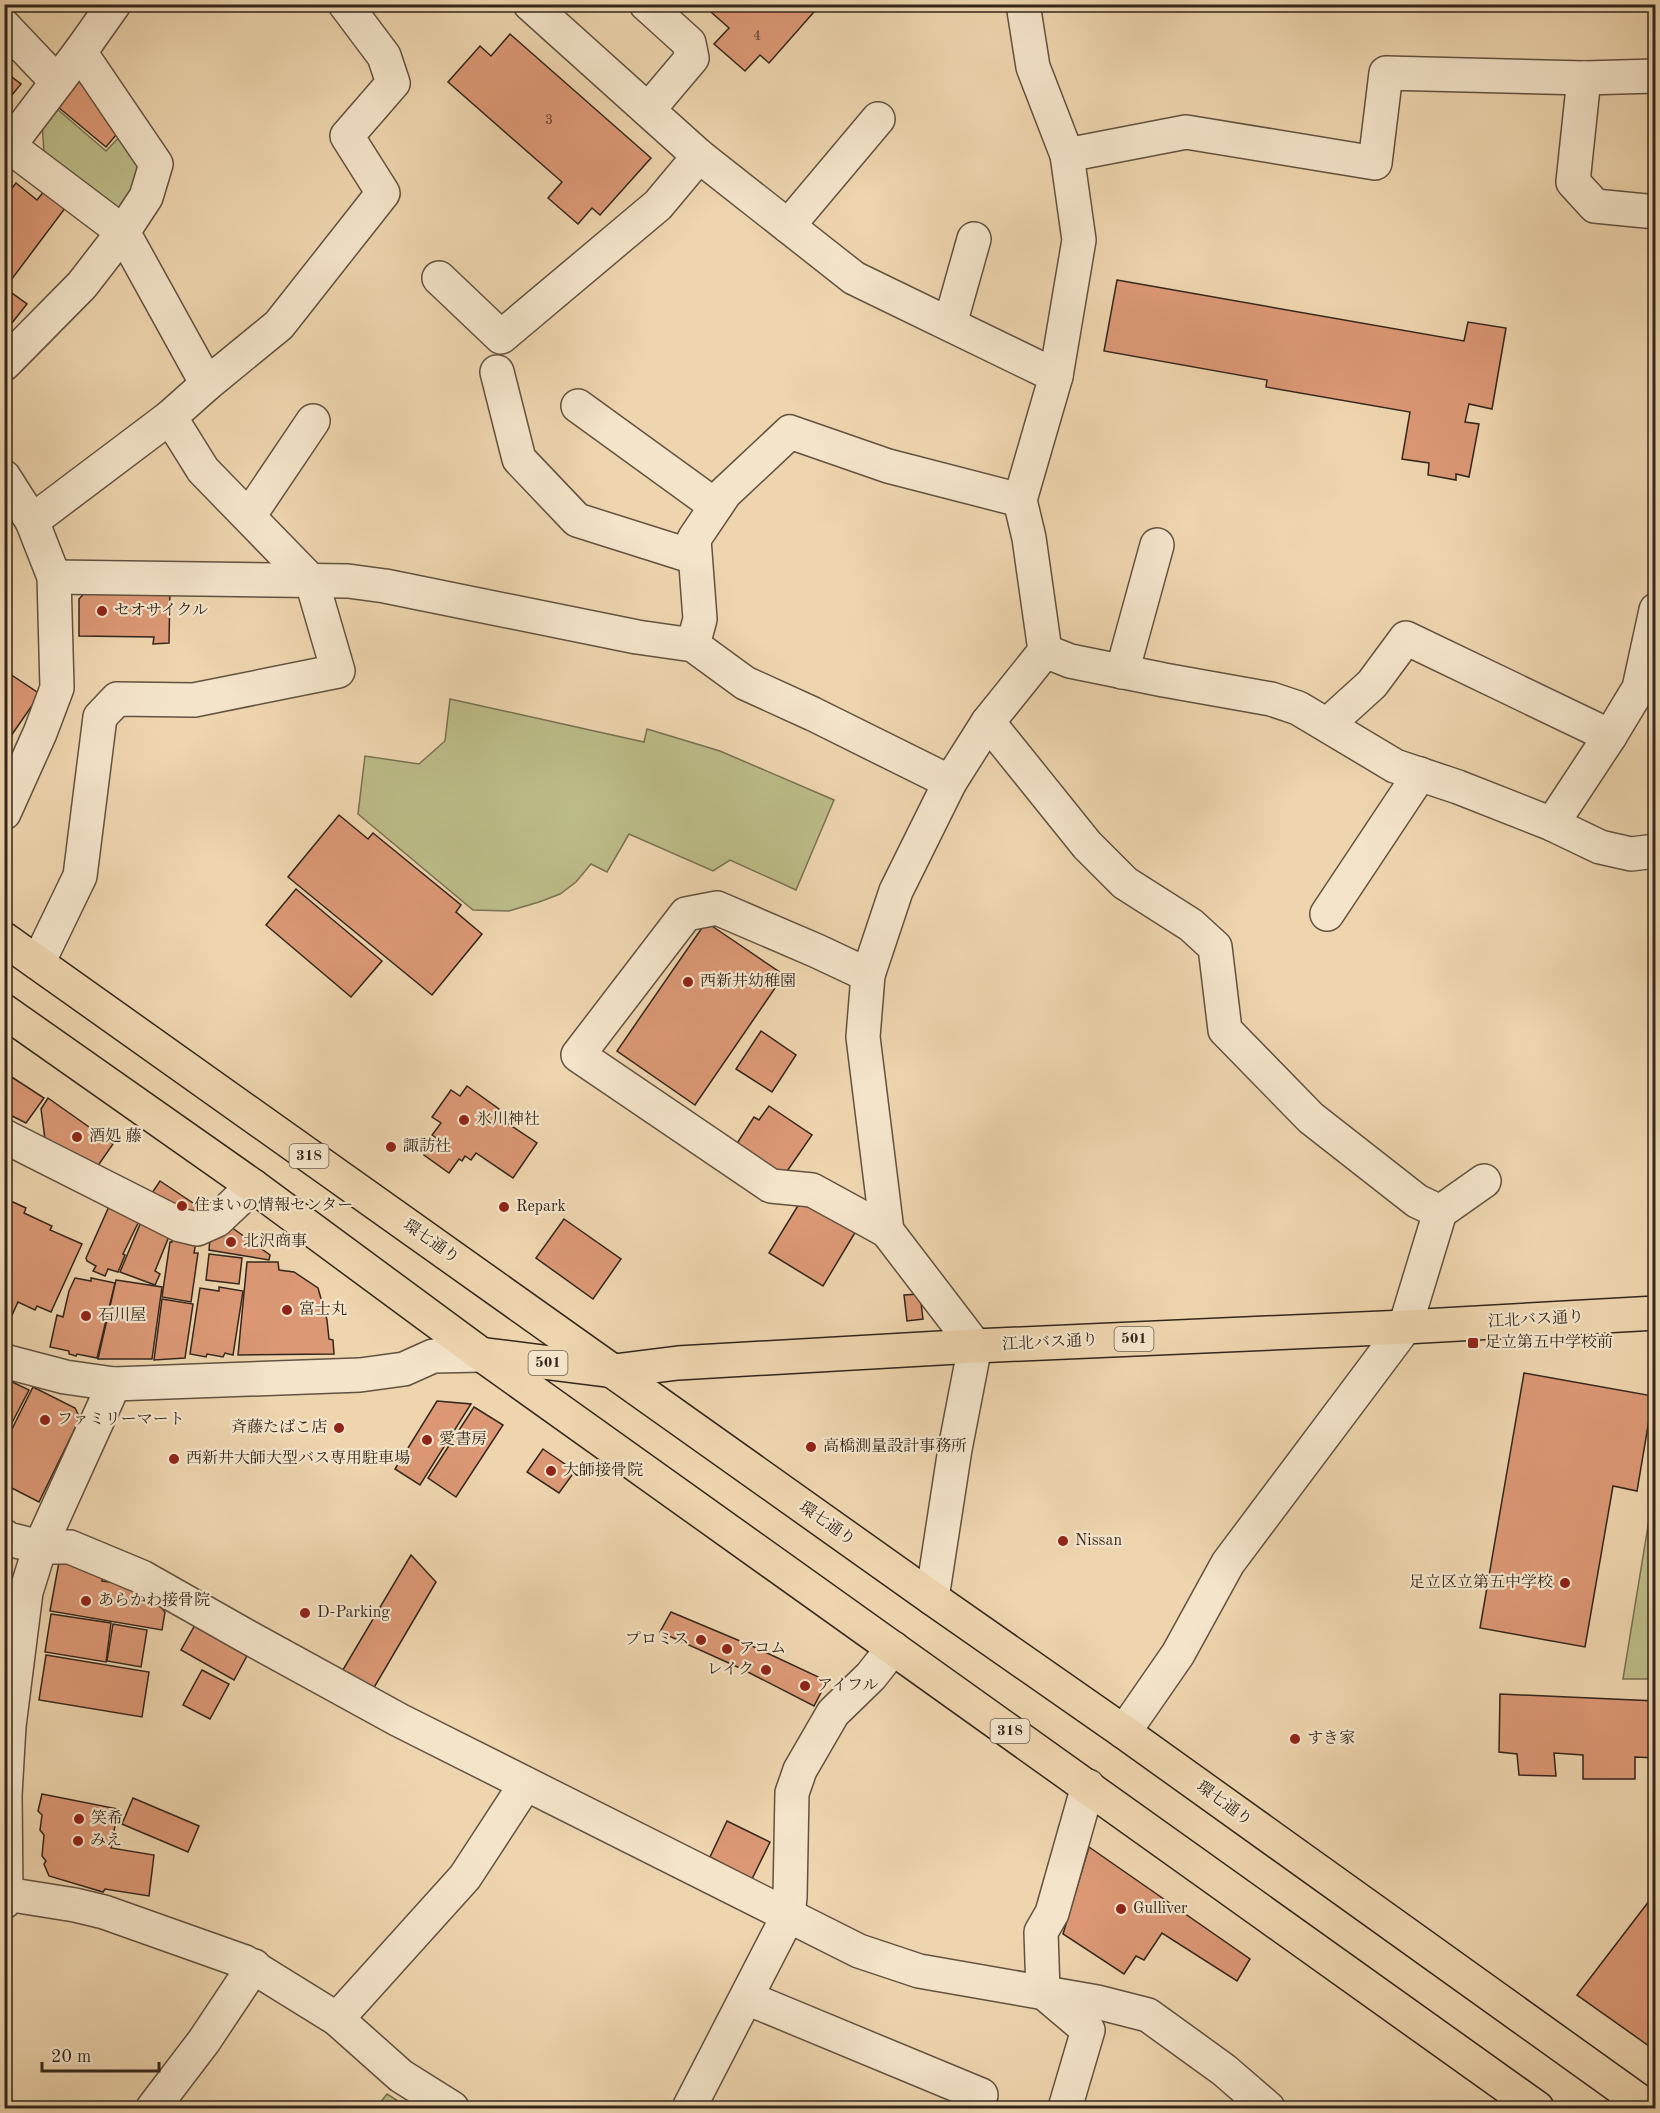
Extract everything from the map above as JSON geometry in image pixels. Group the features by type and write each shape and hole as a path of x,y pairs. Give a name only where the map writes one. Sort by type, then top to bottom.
{"main road":[{"name":"環七通り","path":"4,939 1124,1732 1649,2109"},
{"name":"318","path":"6,1014 253,1186 482,1355 1537,2109"},
{"name":"江北バス通り","path":"482,1355 614,1371 678,1363 975,1346 1405,1327 1653,1308"}],"street":[{"path":"114,4 7,149 123,232 207,384"},
{"path":"32,521 170,417 279,325 383,194 347,136 393,84 384,56 345,4"},
{"path":"530,4 699,156 854,278 1056,376"},
{"path":"645,4 689,43 692,58 648,110"},
{"path":"888,1231 862,1037 868,975 896,891 950,782 988,723 1045,651 1029,538 1020,500 1056,376 1079,240 1067,155 1033,67 1023,4"},
{"path":"4,26 57,82"},
{"path":"4,364 82,285 123,232 146,197 156,164 80,52"},
{"path":"1067,155 1186,132 1375,163 1386,73 1584,78 1656,76"},
{"path":"1584,78 1573,182 1595,206 1656,212"},
{"path":"788,226 878,118"},
{"path":"439,278 501,337 658,205 699,156"},
{"path":"950,324 974,239"},
{"path":"497,372 519,459 577,520 694,557"},
{"path":"578,406 716,506"},
{"path":"38,963 80,876 100,717 117,699 194,700 338,671 312,582 203,470 170,417"},
{"path":"249,516 313,421"},
{"path":"693,645 700,619 694,539 725,493 790,432 888,466 1020,500"},
{"path":"4,477 32,521 54,577 57,688 40,733 4,813"},
{"path":"1122,672 1157,545"},
{"path":"54,577 348,581 385,586 637,637 693,645 745,683 950,782"},
{"path":"1552,824 1639,688 1656,610"},
{"path":"1328,724 1372,684 1406,638 1610,736"},
{"path":"1045,651 1070,661 1271,699 1298,708 1328,724 1395,766 1458,787 1552,824 1600,847 1631,854 1656,851"},
{"path":"988,723 1087,845 1125,884 1191,925 1215,947 1225,1030 1311,1118 1417,1202 1440,1212"},
{"path":"1327,914 1420,774"},
{"path":"868,975 717,908 686,915 578,1055 771,1186 812,1190 888,1231 975,1346 955,1449 932,1598"},
{"path":"4,1136 180,1225 197,1229 217,1220 253,1186"},
{"path":"1124,1732 1178,1654 1228,1563 1405,1327 1440,1212 1484,1180"},
{"path":"4,1360 65,1377 114,1384 360,1375 404,1369 433,1356 482,1355"},
{"path":"114,1384 40,1547 26,1592 9,1726 5,1795 5,1898 75,1905 104,1912 254,1966 337,2019 401,2076 452,2109"},
{"path":"4,1536 40,1547 70,1547 142,1576 399,1720 859,1951 920,1971 1097,2002 1148,2015 1224,2070 1268,2109"},
{"path":"4,1575 40,1547"},
{"path":"689,2109 788,1916 792,1793 800,1770 833,1713 871,1676 893,1648"},
{"path":"337,2019 465,1877 525,1785"},
{"path":"1065,2109 1088,2030 1043,1992 1041,1932 1052,1913 1088,1786"},
{"path":"153,2109 204,2041 254,1966"},
{"path":"747,1998 981,2095"}],"green space":[{"path":"56,108 106,151 124,132 146,167 129,207 110,207 44,153 42,123"},
{"path":"450,699 644,742 647,729 720,751 834,800 796,890 730,860 713,871 629,834 607,872 591,864 576,882 560,894 509,911 473,910 358,814 365,756 419,764 445,741"},
{"path":"1655,1483 1655,1679 1623,1679"},
{"path":"387,2094 409,2108 376,2108"}],"building":[{"path":"702,4 821,4 769,63 760,55 745,71 714,44 729,28"},
{"path":"510,34 651,158 600,215 592,208 578,224 548,198 562,182 448,82 480,46 491,56"},
{"path":"4,71 21,84 4,105"},
{"path":"85,74 121,129 106,147 58,107"},
{"path":"16,183 37,200 45,190 66,207 5,288 27,304 4,333 4,198"},
{"path":"1117,280 1464,341 1468,322 1506,328 1492,409 1469,404 1465,422 1479,424 1469,477 1456,474 1456,480 1428,475 1429,463 1402,459 1410,412 1266,387 1267,380 1104,351"},
{"path":"90,587 170,588 169,643 153,644 154,637 79,636 79,599"},
{"path":"4,670 40,694 4,746"},
{"path":"339,815 368,839 373,833 461,905 456,912 482,934 432,995 288,877"},
{"path":"296,889 382,961 351,997 266,925"},
{"path":"706,922 784,975 695,1105 617,1051"},
{"path":"761,1031 796,1055 772,1092 736,1069"},
{"path":"4,1072 44,1098 26,1123 4,1112"},
{"path":"467,1086 499,1109 495,1115 537,1143 513,1178 476,1153 471,1160 465,1156 462,1161 459,1159 449,1173 424,1155 436,1138 432,1135 441,1123 432,1117 451,1090 460,1096"},
{"path":"48,1098 113,1144 97,1167 45,1139 41,1109"},
{"path":"769,1106 812,1135 781,1180 734,1148 754,1117 759,1120"},
{"path":"160,1181 202,1209 197,1218 150,1196"},
{"path":"4,1198 26,1208 24,1213 52,1226 50,1230 82,1244 51,1312 37,1306 35,1310 18,1302 8,1324 4,1322"},
{"path":"802,1199 856,1231 823,1286 769,1253"},
{"path":"111,1202 142,1215 123,1254 125,1255 118,1272 108,1269 105,1276 93,1271 96,1266 86,1258"},
{"path":"564,1219 621,1259 593,1299 536,1258"},
{"path":"141,1222 170,1234 155,1271 160,1274 155,1285 120,1272"},
{"path":"231,1227 270,1255 269,1260 209,1250 210,1238"},
{"path":"172,1238 196,1242 194,1253 198,1253 191,1302 162,1297"},
{"path":"209,1254 242,1258 239,1284 206,1280"},
{"path":"247,1262 278,1262 279,1270 294,1272 318,1288 327,1320 329,1339 333,1340 334,1354 238,1355"},
{"path":"75,1278 91,1281 91,1278 115,1283 97,1358 77,1354 76,1356 69,1354 69,1351 50,1347 57,1315 63,1317 69,1291"},
{"path":"116,1280 162,1287 152,1359 98,1359"},
{"path":"219,1287 243,1291 233,1355 225,1353 223,1357 207,1354 206,1357 190,1354 200,1288 219,1291"},
{"path":"920,1294 923,1319 907,1321 904,1295"},
{"path":"162,1299 193,1304 185,1358 154,1360"},
{"path":"1524,1373 1653,1396 1637,1491 1613,1486 1585,1647 1480,1628"},
{"path":"4,1378 29,1390 4,1438"},
{"path":"33,1387 75,1408 80,1418 39,1502 4,1484 4,1445"},
{"path":"437,1401 471,1404 420,1485 395,1469"},
{"path":"474,1407 503,1425 456,1497 428,1478"},
{"path":"543,1449 575,1471 559,1493 527,1472"},
{"path":"411,1555 436,1582 372,1691 341,1673"},
{"path":"59,1562 81,1564 80,1569 103,1574 102,1581 125,1584 159,1605 165,1612 162,1630 50,1611"},
{"path":"671,1612 827,1681 814,1706 742,1669 660,1632"},
{"path":"51,1614 111,1623 106,1662 45,1652"},
{"path":"113,1624 147,1630 141,1667 107,1661"},
{"path":"195,1625 248,1654 234,1680 181,1650"},
{"path":"46,1655 149,1672 142,1717 39,1700"},
{"path":"202,1670 229,1684 210,1719 183,1705"},
{"path":"1500,1694 1656,1701 1656,1758 1635,1757 1635,1779 1583,1779 1583,1755 1554,1753 1556,1776 1519,1775 1517,1754 1499,1752"},
{"path":"42,1794 118,1809 111,1848 154,1855 149,1896 105,1889 103,1892 49,1876 44,1864 46,1861 42,1856 44,1835 40,1830 42,1815 38,1811"},
{"path":"133,1798 199,1826 188,1852 122,1824"},
{"path":"727,1821 770,1842 752,1879 710,1857"},
{"path":"1089,1847 1250,1959 1237,1981 1162,1933 1144,1960 1136,1956 1124,1974 1063,1934"},
{"path":"1656,1892 1656,2051 1577,1995"}],"place":[{"name":"セオサイクル","path":"102,611"},
{"name":"西新井幼稚園","path":"688,982"},
{"name":"氷川神社","path":"464,1120"},
{"name":"酒処 藤","path":"77,1137"},
{"name":"諏訪社","path":"391,1147"},
{"name":"住まいの情報センター","path":"182,1206"},
{"name":"Repark","path":"504,1207"},
{"name":"北沢商事","path":"231,1242"},
{"name":"富士丸","path":"287,1310"},
{"name":"石川屋","path":"86,1316"},
{"name":"足立第五中学校前","path":"1473,1343"},
{"name":"ファミリーマート","path":"45,1420"},
{"name":"斉藤たばこ店","path":"339,1428"},
{"name":"愛書房","path":"427,1440"},
{"name":"高橋測量設計事務所","path":"811,1447"},
{"name":"西新井大師大型バス専用駐車場","path":"174,1459"},
{"name":"大師接骨院","path":"551,1471"},
{"name":"Nissan","path":"1063,1541"},
{"name":"足立区立第五中学校","path":"1565,1583"},
{"name":"あらかわ接骨院","path":"86,1601"},
{"name":"D-Parking","path":"305,1613"},
{"name":"プロミス","path":"701,1640"},
{"name":"アコム","path":"727,1649"},
{"name":"レイク","path":"766,1670"},
{"name":"アイフル","path":"805,1686"},
{"name":"すき家","path":"1295,1739"},
{"name":"笑希","path":"79,1819"},
{"name":"みえ","path":"78,1841"},
{"name":"Gulliver","path":"1121,1909"}]}
